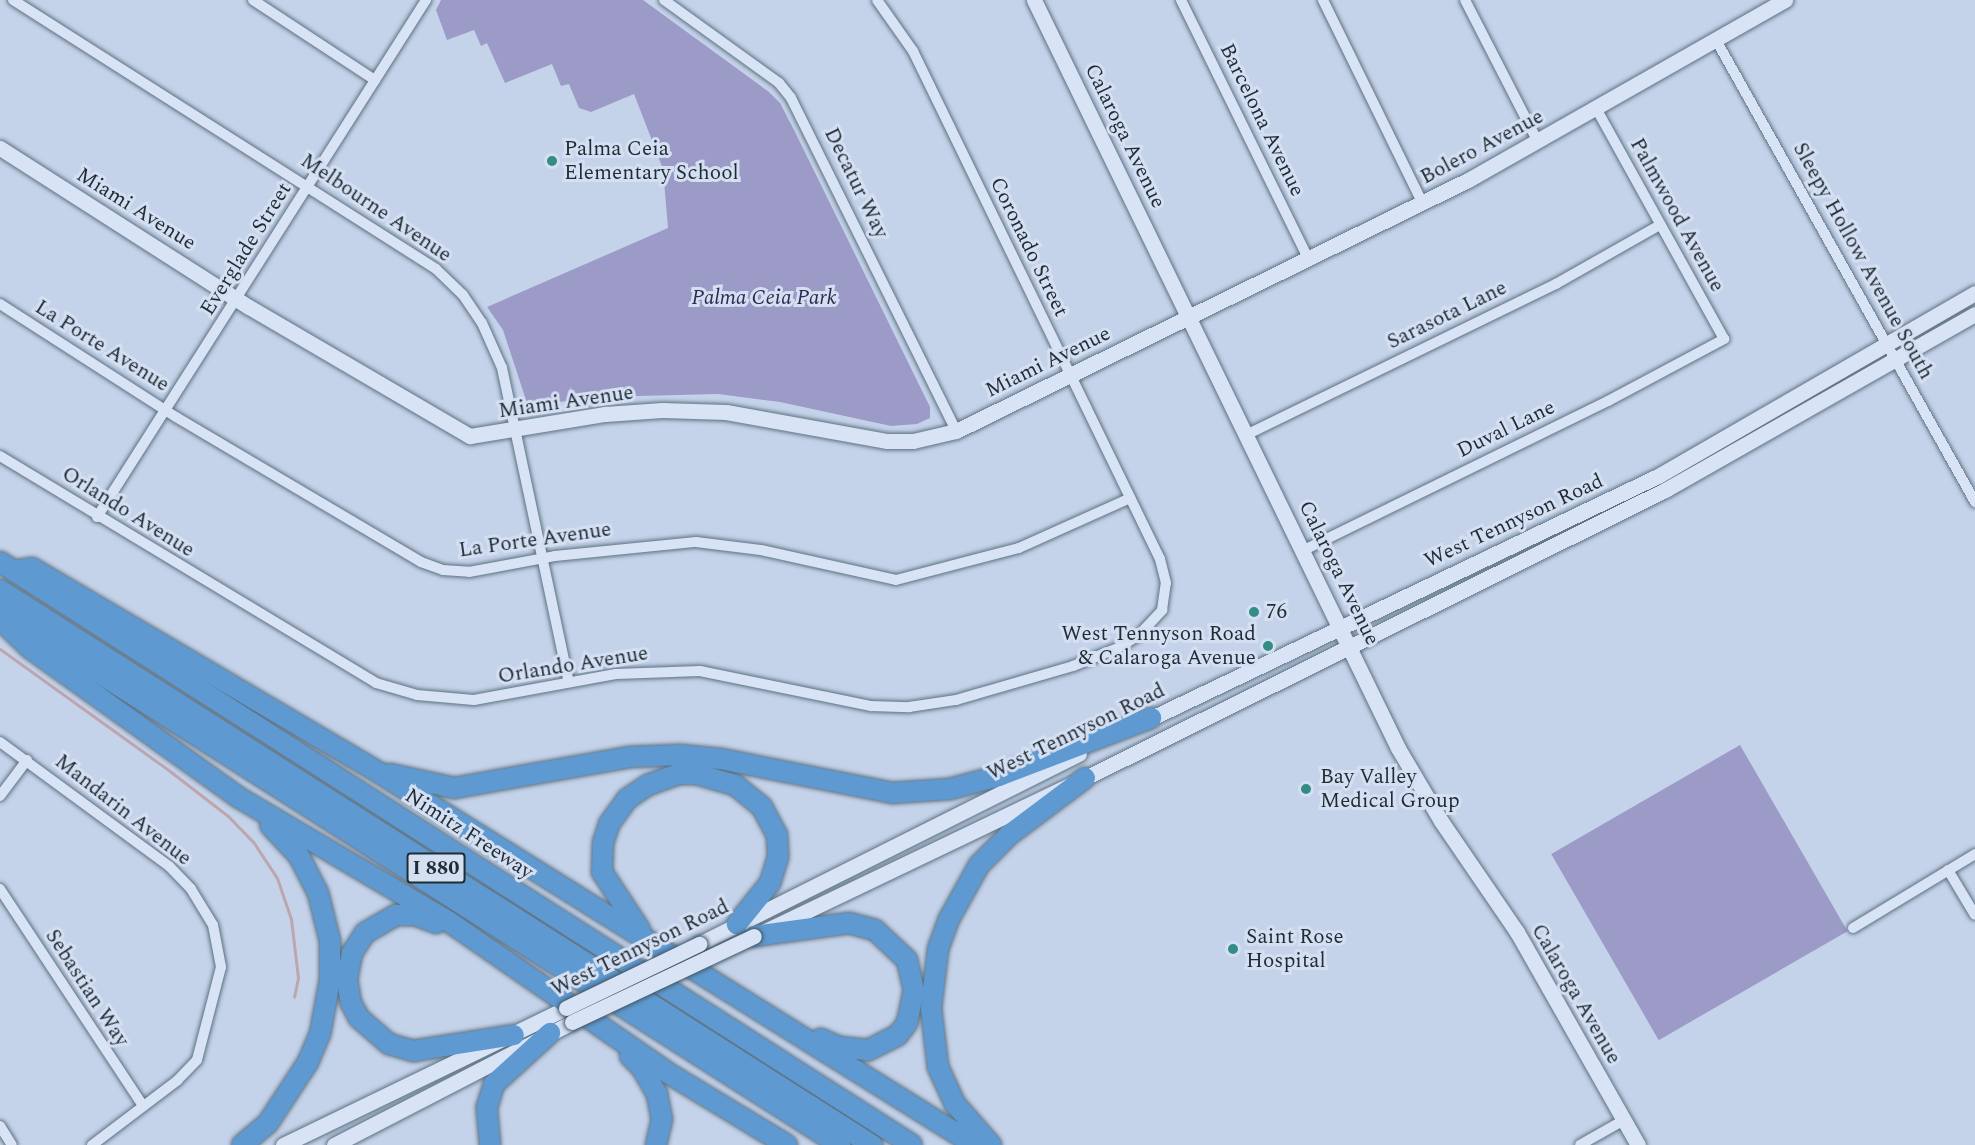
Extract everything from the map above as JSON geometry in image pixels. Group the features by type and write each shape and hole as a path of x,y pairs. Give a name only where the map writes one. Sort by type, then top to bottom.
{"highway":[{"path":"5,570 32,568 378,772 975,1145"},
{"name":"Nimitz Freeway","path":"5,570 81,614 912,1145"},
{"name":"I 880","path":"0,590 872,1145"},
{"name":"I 880","path":"0,610 840,1145"},
{"path":"0,619 30,648 238,797 495,952 642,1068 651,1082 662,1119 656,1145"},
{"path":"378,772 454,788 629,757 680,755 721,759 892,793 950,789 999,776 1151,718"},
{"path":"647,939 608,886 602,872 603,843 609,824 627,799 648,784 678,774 696,774 735,785 762,807 777,835 778,857 770,883 738,924"},
{"path":"991,1145 955,1104 938,1067 931,1008 939,949 949,919 980,865 1009,835 1085,778"},
{"path":"238,797 299,856 318,893 331,955 328,1003 308,1062 268,1123 242,1145"},
{"path":"495,952 419,916 387,917 369,928 352,953 347,980 351,1003 373,1033 407,1050 435,1050 513,1035"},
{"path":"754,936 832,923 865,927 896,945 907,960 914,990 907,1023 898,1035 868,1050 839,1047 754,1008"},
{"path":"574,1016 787,1145"},
{"path":"490,1145 487,1107 494,1084 550,1032"}],"main road":[{"name":"Calaroga Avenue","path":"1034,0 1418,784 1517,932 1638,1145"},
{"name":"Bolero Avenue","path":"1190,316 1538,142 1785,0"},
{"name":"Miami Avenue","path":"0,148 238,300 459,432 484,436 517,428 605,414 662,410 747,415 887,441 913,441 956,431 1190,316"},
{"name":"West Tennyson Road","path":"334,1145 550,1032 699,944 738,924 1151,718 1658,476 1888,346 1975,293"},
{"name":"West Tennyson Road","path":"283,1145 513,1035 574,1016 754,936 1085,778 1665,490 1975,314"}],"street":[{"name":"Melbourne Avenue","path":"13,0 309,186 436,269 463,295 494,345 517,428 569,682"},
{"path":"253,0 272,5 375,80"},
{"name":"Everglade Street","path":"97,517 238,300 426,0"},
{"name":"Decatur Way","path":"664,0 779,82 791,98 956,431"},
{"name":"Coronado Street","path":"876,0 913,51 1160,560 1166,583"},
{"name":"Barcelona Avenue","path":"1181,0 1308,258"},
{"path":"1323,0 1422,202"},
{"path":"1465,0 1538,142"},
{"name":"Sleepy Hollow Avenue South","path":"1716,40 1975,502"},
{"name":"Palmwood Avenue","path":"1597,110 1724,339"},
{"name":"Sarasota Lane","path":"1248,434 1556,284 1660,225"},
{"name":"La Porte Avenue","path":"0,304 166,410 421,562 443,570 469,572 543,558 696,542 761,550 897,580 1019,548 1130,498"},
{"name":"Duval Lane","path":"1304,550 1608,401 1724,339"},
{"name":"Orlando Avenue","path":"0,456 97,517 376,683 417,695 474,700 616,674 700,671 871,706 909,707 956,700 1073,666 1118,648 1152,623 1162,610 1166,583"},
{"name":"Mandarin Avenue","path":"0,742 169,866 192,889 213,925 220,967 197,1060 178,1080 92,1145"},
{"path":"0,796 27,760"},
{"path":"1852,928 1975,855"},
{"path":"1948,870 1975,915"},
{"name":"Sebastian Way","path":"0,889 143,1106"},
{"path":"1580,1145 1624,1120"},
{"path":"0,1126 12,1145"}],"green space":[{"name":"Palma Ceia Park","path":"441,0 643,0 769,92 780,103 794,130 930,407 930,418 917,424 891,426 780,402 718,394 598,397 528,406 503,330 487,307 668,228 663,169 634,94 591,112 579,108 569,84 561,86 552,64 505,83 487,43 481,46 474,30 447,40 436,10"},
{"path":"1740,745 1848,931 1659,1040 1551,854"}],"waterway":[{"path":"0,649 171,772 228,816 254,843 277,878 291,919 298,978 294,997"}],"place":[{"name":"Palma Ceia Elementary School","path":"552,161"},
{"name":"76","path":"1254,612"},
{"name":"West Tennyson Road & Calaroga Avenue","path":"1268,646"},
{"name":"Bay Valley Medical Group","path":"1306,789"},
{"name":"Saint Rose Hospital","path":"1233,949"}]}
